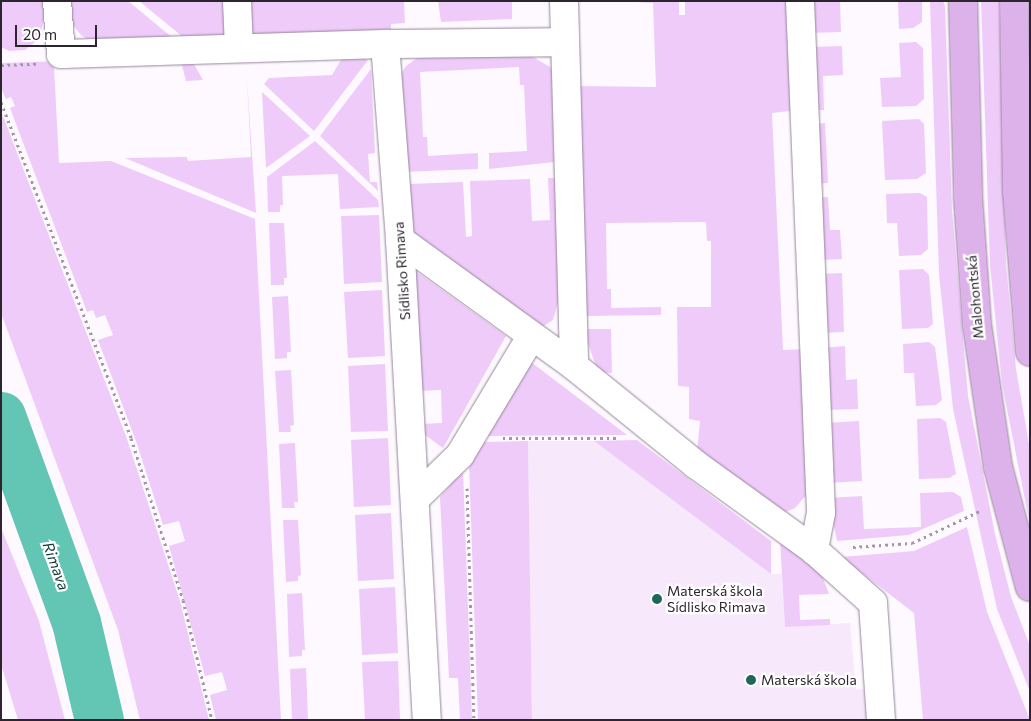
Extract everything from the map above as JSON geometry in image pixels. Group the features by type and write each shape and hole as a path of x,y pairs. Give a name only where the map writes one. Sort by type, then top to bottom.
{"main road":[{"name":"Malohontská","path":"964,1 968,197 977,324 998,467 1030,587"},
{"path":"1014,1 1017,191 1030,351"}],"street":[{"path":"58,1 62,54 385,44 565,42"},
{"path":"237,1 239,48"},
{"path":"564,1 574,366"},
{"path":"800,1 821,513 818,554"},
{"name":"Sídlisko Rimava","path":"385,44 400,240 416,498 426,720"},
{"path":"400,240 531,337 574,366 662,437 818,554 874,603 881,720"},
{"path":"416,498 468,442 531,337"}],"path":[{"path":"1,65 41,64 62,54"},
{"path":"1,102 132,438 182,600 212,720"},
{"path":"474,720 468,442 662,437"},
{"path":"818,554 838,548 912,542 970,514"}],"shaded area":[{"path":"1,1 45,1 46,12 39,39 25,50 9,51 1,47"},
{"path":"65,1 128,1 179,43 90,41 81,35 68,19"},
{"path":"139,1 230,1 231,40 189,42"},
{"path":"246,1 404,1 405,23 391,24 391,33 247,39"},
{"path":"438,1 512,1 512,19 441,22"},
{"path":"620,1 679,1 679,15 685,15 685,1 793,1 798,110 772,113 783,350 809,349 805,450 808,493 795,508 781,514 696,462 700,421 689,419 689,387 678,386 677,307 711,307 711,241 707,241 706,222 606,223 607,289 611,289 611,308 661,307 661,315 584,316 577,86 656,87 653,3"},
{"path":"806,1 840,1 841,32 808,33"},
{"path":"898,1 922,1 922,22 913,28 899,29"},
{"path":"930,1 943,1 945,6 952,210 968,396 995,534 1011,597 1030,646 1030,692 997,609 953,409 939,274"},
{"path":"981,1 999,1 1006,264 1016,369 1030,450 1030,525 1002,384 990,265"},
{"path":"916,42 923,48 924,99 916,106 882,107 880,78 901,77 899,43"},
{"path":"842,46 843,75 823,76 824,110 811,110 808,47"},
{"path":"347,50 368,60 314,131 264,84 269,78 332,75"},
{"path":"526,53 550,67 557,78 552,85 554,162 489,169 489,153 527,151 524,85 520,85 519,67 420,72 423,137 427,137 428,156 478,153 478,169 400,172 395,83 406,66 419,57"},
{"path":"190,57 203,80 186,81 181,61 54,67 59,163 111,161 255,219 281,720 216,720 210,695 227,690 222,672 205,676 169,546 185,541 179,521 163,525 137,444 98,340 113,335 105,315 96,318 93,310 87,312 10,108 15,106 11,97 6,99 1,88 1,63"},
{"path":"371,69 375,153 368,154 370,182 377,182 378,191 320,136"},
{"path":"247,80 256,213 125,158 187,157 188,161 251,157"},
{"path":"262,92 310,136 266,168"},
{"path":"1,111 126,436 180,601 209,720 140,720 118,630 1,313"},
{"path":"919,119 924,124 926,173 917,179 885,180 882,121"},
{"path":"825,123 828,183 814,184 812,124"},
{"path":"315,141 378,200 379,207 340,209 338,174 282,176 283,205 280,205 280,212 268,212 267,177"},
{"path":"548,178 555,178 559,299 553,320 542,327 412,231 410,184 463,182 466,237 472,236 470,181 530,179 532,221 550,220"},
{"path":"920,193 927,197 928,249 921,255 899,256 897,223 887,223 886,194"},
{"path":"815,197 828,197 830,230 840,230 842,259 818,260"},
{"path":"379,215 382,282 344,284 341,216"},
{"path":"269,223 284,223 287,278 284,278 284,285 271,285"},
{"path":"923,269 929,275 933,324 928,328 902,329 899,270"},
{"path":"414,270 506,336 443,448 421,432 420,424 442,423 441,390 419,391"},
{"path":"842,273 844,332 821,333 818,274"},
{"path":"382,290 385,356 348,358 344,292"},
{"path":"288,296 291,352 287,352 287,358 275,359 272,297"},
{"path":"583,329 611,329 612,373 598,372"},
{"path":"929,342 935,347 942,400 936,405 916,406 914,373 904,373 903,344"},
{"path":"845,346 846,380 857,379 858,409 825,410 822,348"},
{"path":"527,359 627,435 484,436"},
{"path":"385,364 388,431 351,432 348,366"},
{"path":"291,370 294,425 290,426 291,432 279,432 275,371"},
{"path":"940,418 946,422 956,474 949,478 919,479 917,419"},
{"path":"859,421 862,481 828,483 825,423"},
{"path":"388,438 391,505 354,507 351,440"},
{"path":"637,440 771,541 771,574 594,441"},
{"name":"Materská škola Sídlisko Rimava","path":"528,441 594,441 771,574 782,574 785,627 850,623 856,690 867,689 869,720 532,720"},
{"path":"528,441 532,720 478,720 469,464 481,442"},
{"path":"295,443 298,502 294,502 295,508 282,508 279,444"},
{"path":"463,470 472,720 460,720 458,678 449,678 440,497"},
{"path":"953,492 961,497 964,511 909,535 837,541 828,498 862,496 864,529 921,527 920,493"},
{"path":"391,513 394,579 358,581 355,515"},
{"path":"283,520 298,520 301,575 298,576 298,581 286,582"},
{"path":"967,527 987,612 1030,720 923,720 914,613 841,557 914,551"},
{"path":"1,528 39,621 65,720 18,720 1,664"},
{"path":"780,540 820,570 829,594 799,595 800,620 830,619 830,625 785,627"},
{"path":"395,587 398,653 362,655 359,589"},
{"path":"302,593 305,650 302,650 302,656 289,657 287,594"},
{"path":"398,661 400,720 365,720 362,662"},
{"path":"306,668 308,720 292,720 290,669"}],"waterway":[{"name":"Rimava","path":"1,416 76,622 99,720"}],"place":[{"name":"Materská škola Sídlisko Rimava","path":"657,599"},
{"name":"Materská škola","path":"751,680"}]}
